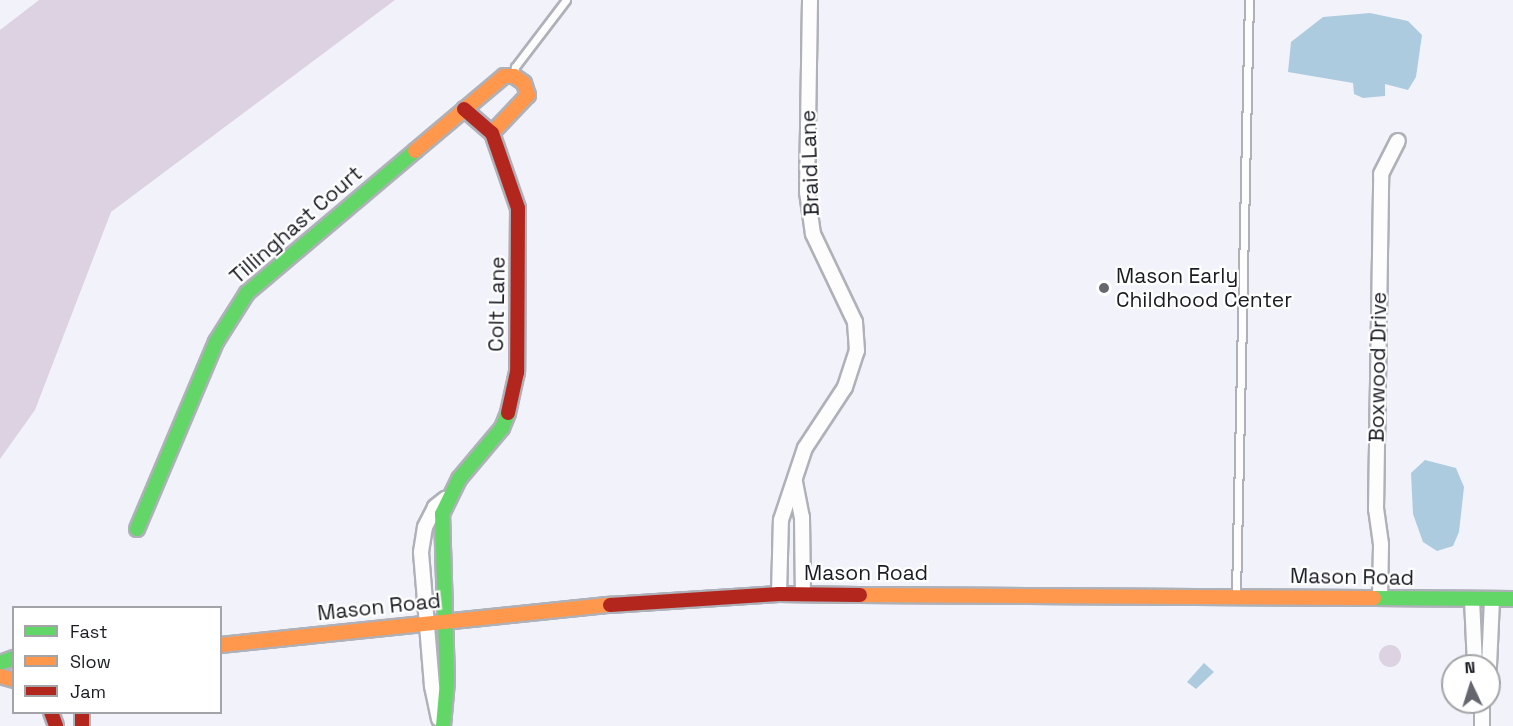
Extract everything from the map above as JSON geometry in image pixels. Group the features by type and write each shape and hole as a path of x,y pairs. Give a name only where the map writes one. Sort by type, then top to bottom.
{"street":[{"name":"Braid Lane","path":"779,594 781,520 805,448 845,387 857,351 855,322 813,234 807,192 810,0"},
{"name":"Tillinghast Court","path":"137,529 216,342 241,301 267,273 504,76 514,76"},
{"path":"464,109 492,133 528,94 524,83 514,76"},
{"name":"Colt Lane","path":"442,726 432,686 426,623 421,552 425,527 435,507 449,496 497,436 513,401 516,382 518,208 492,133"},
{"name":"Boxwood Drive","path":"1380,598 1381,544 1376,509 1380,174 1398,141"},
{"name":"Braid Lane","path":"795,480 802,517 803,594"},
{"name":"Colt Lane","path":"442,726 446,621 440,533 449,496"},
{"name":"Mason Road","path":"222,645 446,621 779,594 1513,599"},
{"path":"1490,654 1492,599"},
{"path":"1472,600 1474,654"}],"lane":[{"path":"514,76 516,67 566,0"},
{"path":"1236,597 1249,0"}],"shaded area":[{"path":"39,0 395,0 111,212 35,410 0,459 0,30"},
{"path":"1390,645 1400,652 1401,656 1394,666 1390,667 1380,660 1379,656 1386,646"}],"water":[{"path":"1370,13 1408,21 1422,35 1416,77 1408,90 1385,84 1385,96 1363,98 1354,94 1353,83 1288,72 1291,42 1323,17"},
{"path":"1425,460 1456,468 1464,487 1459,532 1453,546 1437,551 1423,542 1413,514 1411,473"},
{"path":"1204,663 1214,672 1196,689 1187,682"}],"traffic: fast":[{"path":"137,529 216,342 247,293 415,151"},
{"path":"443,726 447,681 442,514 459,479 502,428 508,413"},
{"path":"1374,598 1513,599"},
{"path":"0,663 12,659"}],"traffic: slow":[{"path":"415,151 504,76 514,76 524,83 528,95 492,133"},
{"path":"860,595 1374,598"},
{"path":"222,645 610,605"},
{"path":"0,676 12,679"}],"traffic: jam":[{"path":"464,109 492,133 518,208 517,372 508,413"},
{"path":"610,605 779,594 860,595"},
{"path":"52,714 56,726"},
{"path":"82,714 82,726"}],"place":[{"name":"Mason Early Childhood Center","path":"1104,288"}]}
